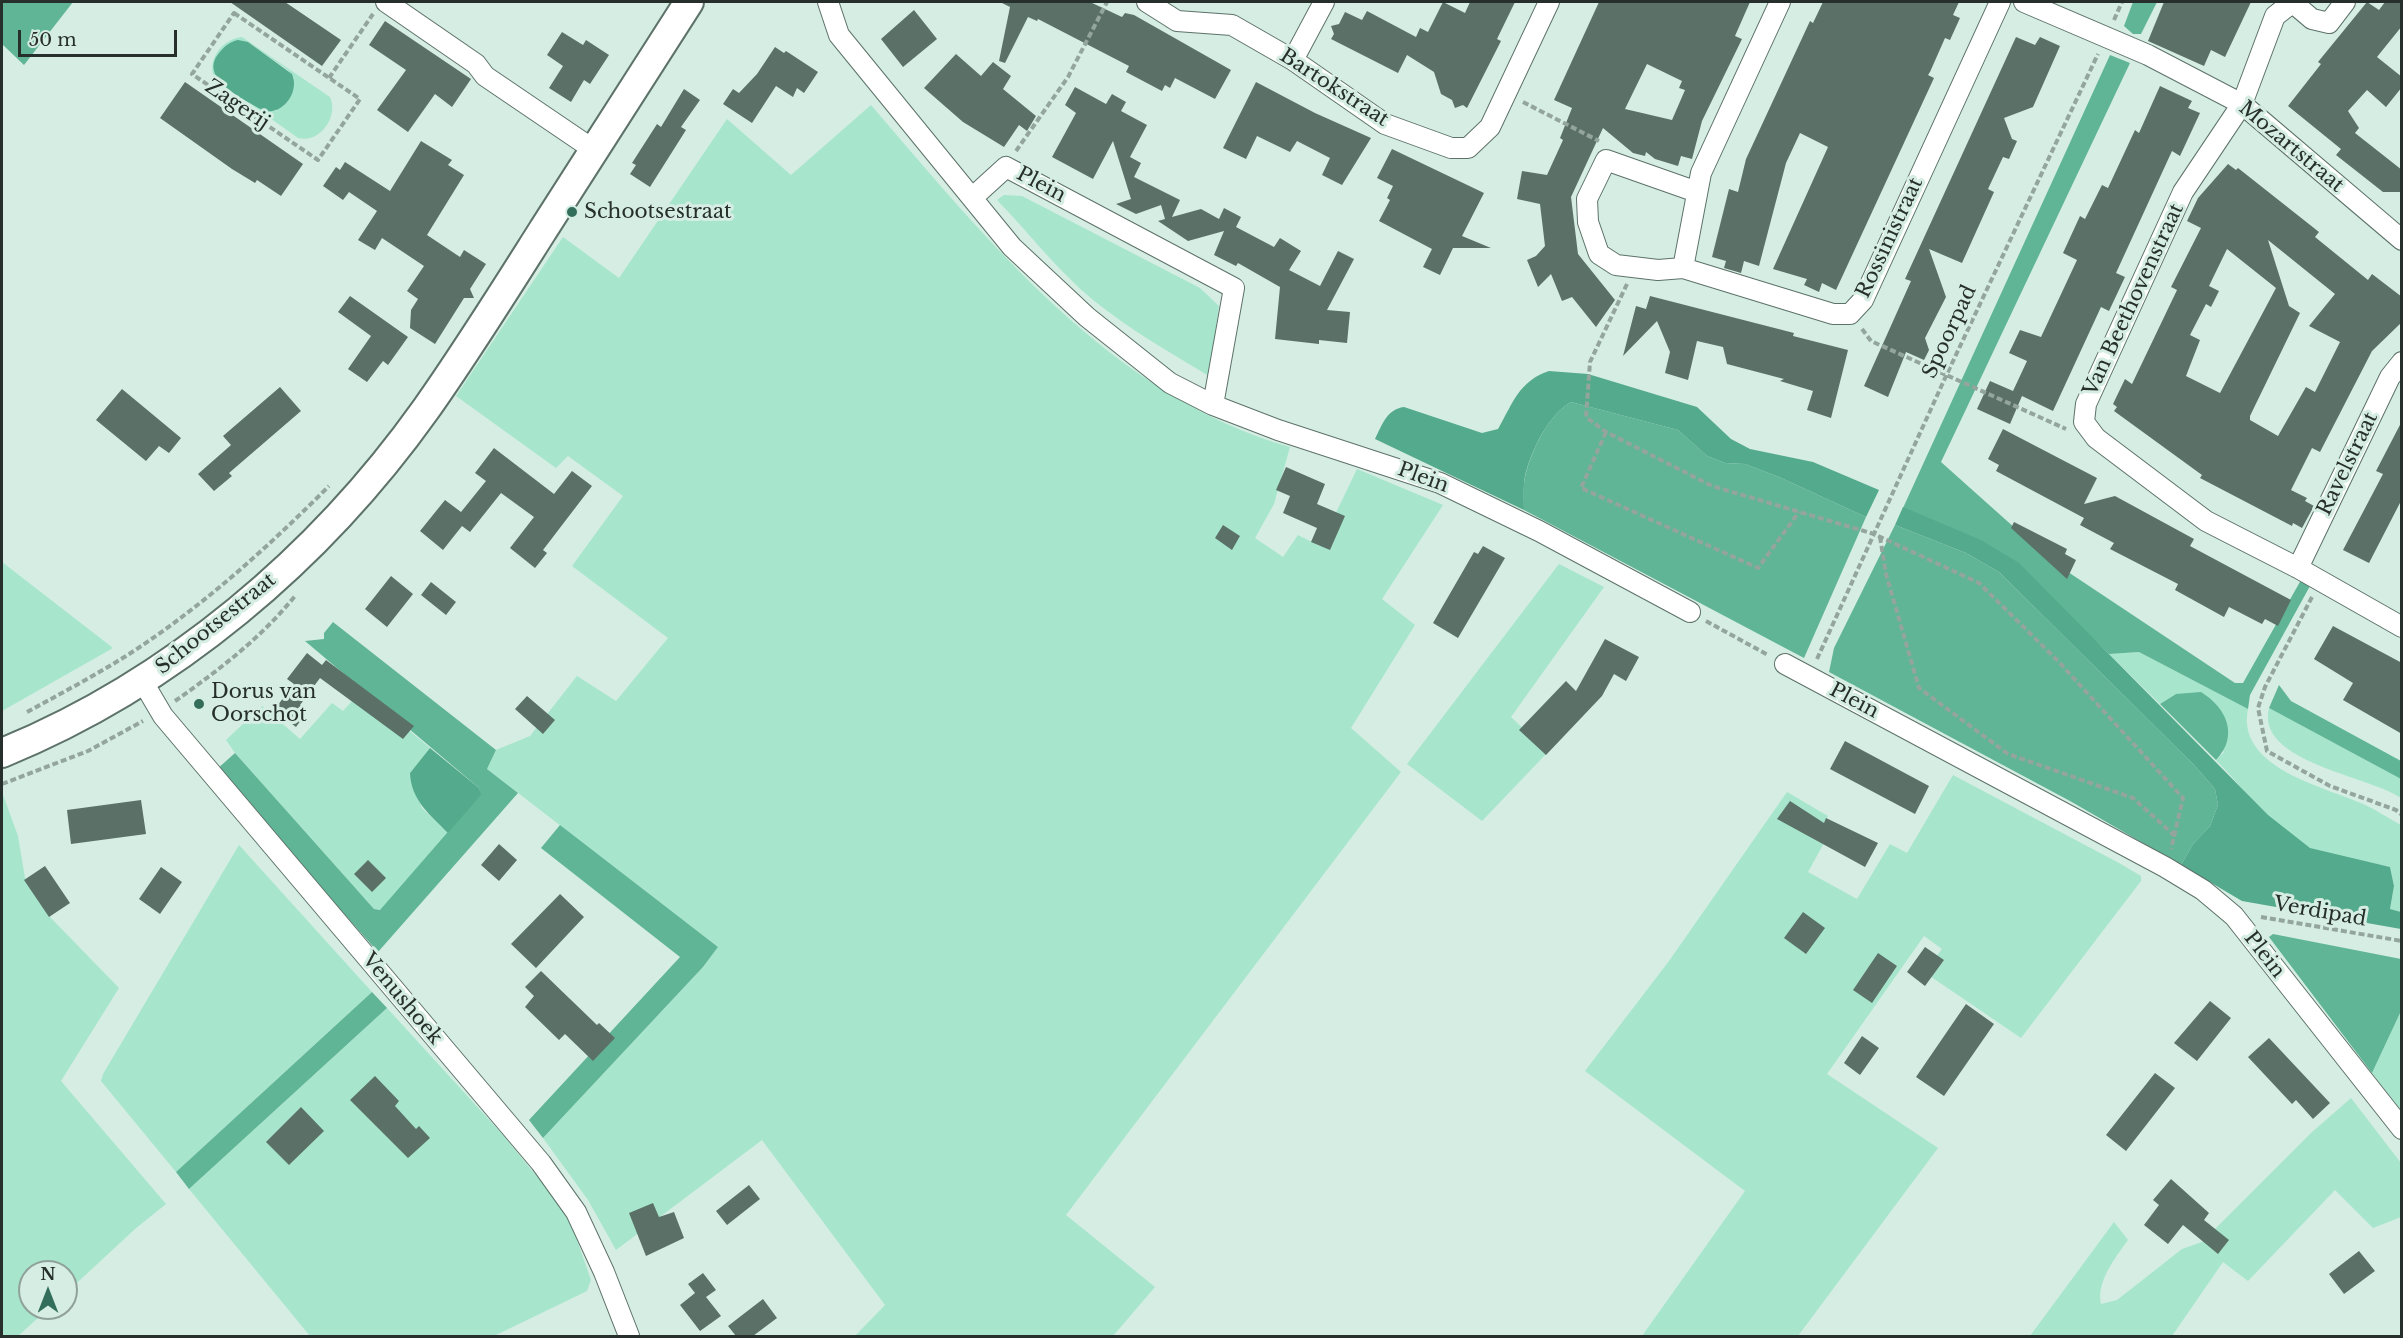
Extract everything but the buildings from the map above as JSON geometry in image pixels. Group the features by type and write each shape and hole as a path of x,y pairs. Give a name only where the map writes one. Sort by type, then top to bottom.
{"main road":[{"name":"Schootsestraat","path":"2,753 77,718 143,681 261,590 314,541 340,493 425,410 689,2"}],"street":[{"name":"Plein","path":"828,2 839,35 1012,247 1087,317 1170,384 1213,405 1278,430 1440,483 1539,531 1690,612"},
{"name":"Bartokstraat","path":"1147,2 1177,21 1232,25 1293,60 1385,123 1451,148 1468,148 1490,127 1550,2"},
{"path":"1293,60 1324,2"},
{"path":"1683,268 1701,173 1780,2"},
{"name":"Rossinistraat","path":"1606,160 1587,199 1588,222 1599,254 1616,265 1658,270 1683,268 1833,314 1850,314 1863,300 2000,2"},
{"path":"2024,2 2106,38"},
{"path":"2293,2 2312,19 2329,23 2345,2"},
{"name":"Van Beethovenstraat","path":"2293,2 2275,16 2242,104 2183,192 2086,404 2084,422 2096,438 2206,521 2298,568 2319,582 2402,627"},
{"path":"380,6 476,64 486,76 594,150"},
{"name":"Mozartstraat","path":"2106,38 2148,55 2242,104 2402,240"},
{"path":"1606,160 1697,192"},
{"name":"Plein","path":"972,198 1006,166 1234,288 1213,405"},
{"name":"Ravelstraat","path":"2298,568 2390,377 2402,362"},
{"name":"Plein","path":"1785,664 2204,890 2234,916 2402,1130"},
{"name":"Venushoek","path":"143,681 163,716 541,1163 576,1212 604,1272 629,1336"}],"path":[{"path":"1006,166 1068,77 1107,2"},
{"name":"Spoorpad","path":"1808,676 2122,2"},
{"path":"329,78 380,6"},
{"name":"Zagerij","path":"234,13 329,78 360,99 318,160 192,74 234,13"},
{"path":"1506,94 1580,129 1611,149 1606,160"},
{"path":"1635,267 1590,362 1587,417 1606,432 1712,486 1874,534 1979,583 2058,661 2184,798 2175,836 2133,798 2008,754 1919,688 1886,574 1880,537"},
{"path":"1850,314 1871,341 1946,376 2067,430 2084,422"},
{"path":"1606,432 1581,489 1758,568 1799,512"},
{"name":"Schootsestraat","path":"22,715 126,656 198,605 340,493"},
{"path":"2319,582 2261,698 2258,708 2267,751 2330,786 2396,810 2402,815"},
{"path":"1690,612 1785,664"},
{"name":"Verdipad","path":"2234,916 2250,915 2402,941"}],"shaded area":[{"path":"2,2 73,2 24,65 2,44"},
{"path":"2133,2 2157,2 2141,34 2133,34 2124,26"},
{"path":"242,37 330,97 332,112 330,120 320,133 306,139 298,138 214,78 213,63 218,51 229,41","holes":["248,42 288,70 294,78 276,111 264,111"]},
{"path":"238,40 248,42 292,74 294,88 292,95 283,106 264,111 236,95 219,80 214,71 214,63 225,46"},
{"path":"2110,55 2130,63 1941,462 2053,562 2235,683 2243,683 2301,580 2310,586 2250,695 2248,709 2139,652 2109,654 2056,603 1903,508"},
{"path":"871,105 1007,259 1057,308 1109,352 1165,391 1225,423 1290,447 1274,504 1255,538 1283,557 1298,535 1320,546 1357,469 1443,505 1382,599 1415,625 1351,728 1401,772 1066,1215 1155,1287 1113,1336 855,1336 885,1305 762,1140 616,1250 588,1200 543,1138 703,967 718,947 487,769 496,750 530,736 577,676 616,701 668,638 572,566 623,496 568,456 556,468 456,396 563,237 619,278 727,119 791,175"},
{"path":"1004,195 1022,196 1200,288 1219,306 1209,376 1135,330 1093,300 1055,264 997,200"},
{"path":"1549,371 1588,374 1697,407 1731,439 1750,449 1813,462 1879,490 1866,517 1779,477 1745,464 1725,463 1707,456 1678,430 1571,402 1548,425 1531,456 1525,476 1524,510 1375,439 1389,414 1404,407 1482,433 1498,429 1524,387 1539,375"},
{"path":"1571,402 1678,430 1707,456 1725,463 1745,464 1779,477 1866,517 1804,658 1524,510 1525,477 1531,456 1548,425"},
{"path":"1903,507 1981,540 2019,563 2268,815 2310,848 2390,867 2394,886 2390,909 2401,912 2401,929 2242,901 2181,865 2193,844 2210,826 2218,805 2215,789 2194,765 1999,572 1966,553 1895,525"},
{"path":"1895,525 1966,553 1999,572 2194,765 2215,789 2218,805 2210,826 2193,844 2181,865 2070,801 1829,672 1834,648"},
{"path":"2,562 113,648 2,711"},
{"path":"1559,564 1604,587 1511,717 1548,752 1482,821 1407,764"},
{"path":"333,622 496,750 487,769 518,793 378,952 216,770 235,753 374,909 380,910 480,795 479,788 305,641 324,639 324,633"},
{"path":"2139,652 2248,709 2248,729 2255,746 2268,760 2305,781 2366,805 2401,825 2401,912 2390,909 2394,886 2390,867 2325,854 2295,839 2259,807 2216,760 2224,752 2176,694 2160,704 2109,654"},
{"path":"2279,685 2291,701 2401,761 2401,779 2269,708"},
{"path":"362,690 430,748 410,773 422,808 448,833 381,910 374,909 226,740 262,706 300,739 332,703 343,711"},
{"path":"2201,692 2218,706 2227,723 2227,742 2216,760 2160,704 2176,694"},
{"path":"2269,708 2401,779 2401,798 2296,754 2279,742 2269,726"},
{"path":"430,748 479,788 481,795 448,833 423,806 411,783 410,773"},
{"path":"1953,775 2119,863 2141,876 2141,881 2021,1038 1924,972 1942,949 1924,936 1827,1074 1938,1148 1798,1336 1642,1336 1745,1191 1585,1071 1669,961 1787,792 1828,816 1816,838 1824,843 1808,872 1857,899 1890,844 1907,853"},
{"path":"2,792 18,836 25,878 49,916 119,988 61,1081 166,1204 135,1229 78,1282 78,1260 18,1260 18,1320 36,1320 18,1336 2,1336"},
{"path":"560,825 718,947 703,967 543,1138 529,1120 680,957 541,848"},
{"path":"239,845 372,992 176,1172 101,1081 103,1074"},
{"path":"2273,934 2401,959 2401,1011 2372,1073 2269,937"},
{"path":"372,992 387,1008 189,1189 176,1172"},
{"path":"387,1008 502,1134 557,1201 573,1229 591,1280 587,1291 494,1336 310,1336 189,1189"},
{"path":"2401,1011 2401,1110 2372,1073"},
{"path":"2351,1098 2401,1163 2401,1217 2373,1228 2335,1190 2248,1281 2223,1262 2172,1336 2030,1336 2114,1222 2128,1240 2112,1262 2104,1279 2101,1287 2101,1304 2117,1300 2182,1249 2202,1242 2311,1133"}],"place":[{"name":"Schootsestraat","path":"572,212"},
{"name":"Dorus van Oorschot","path":"199,704"}]}
